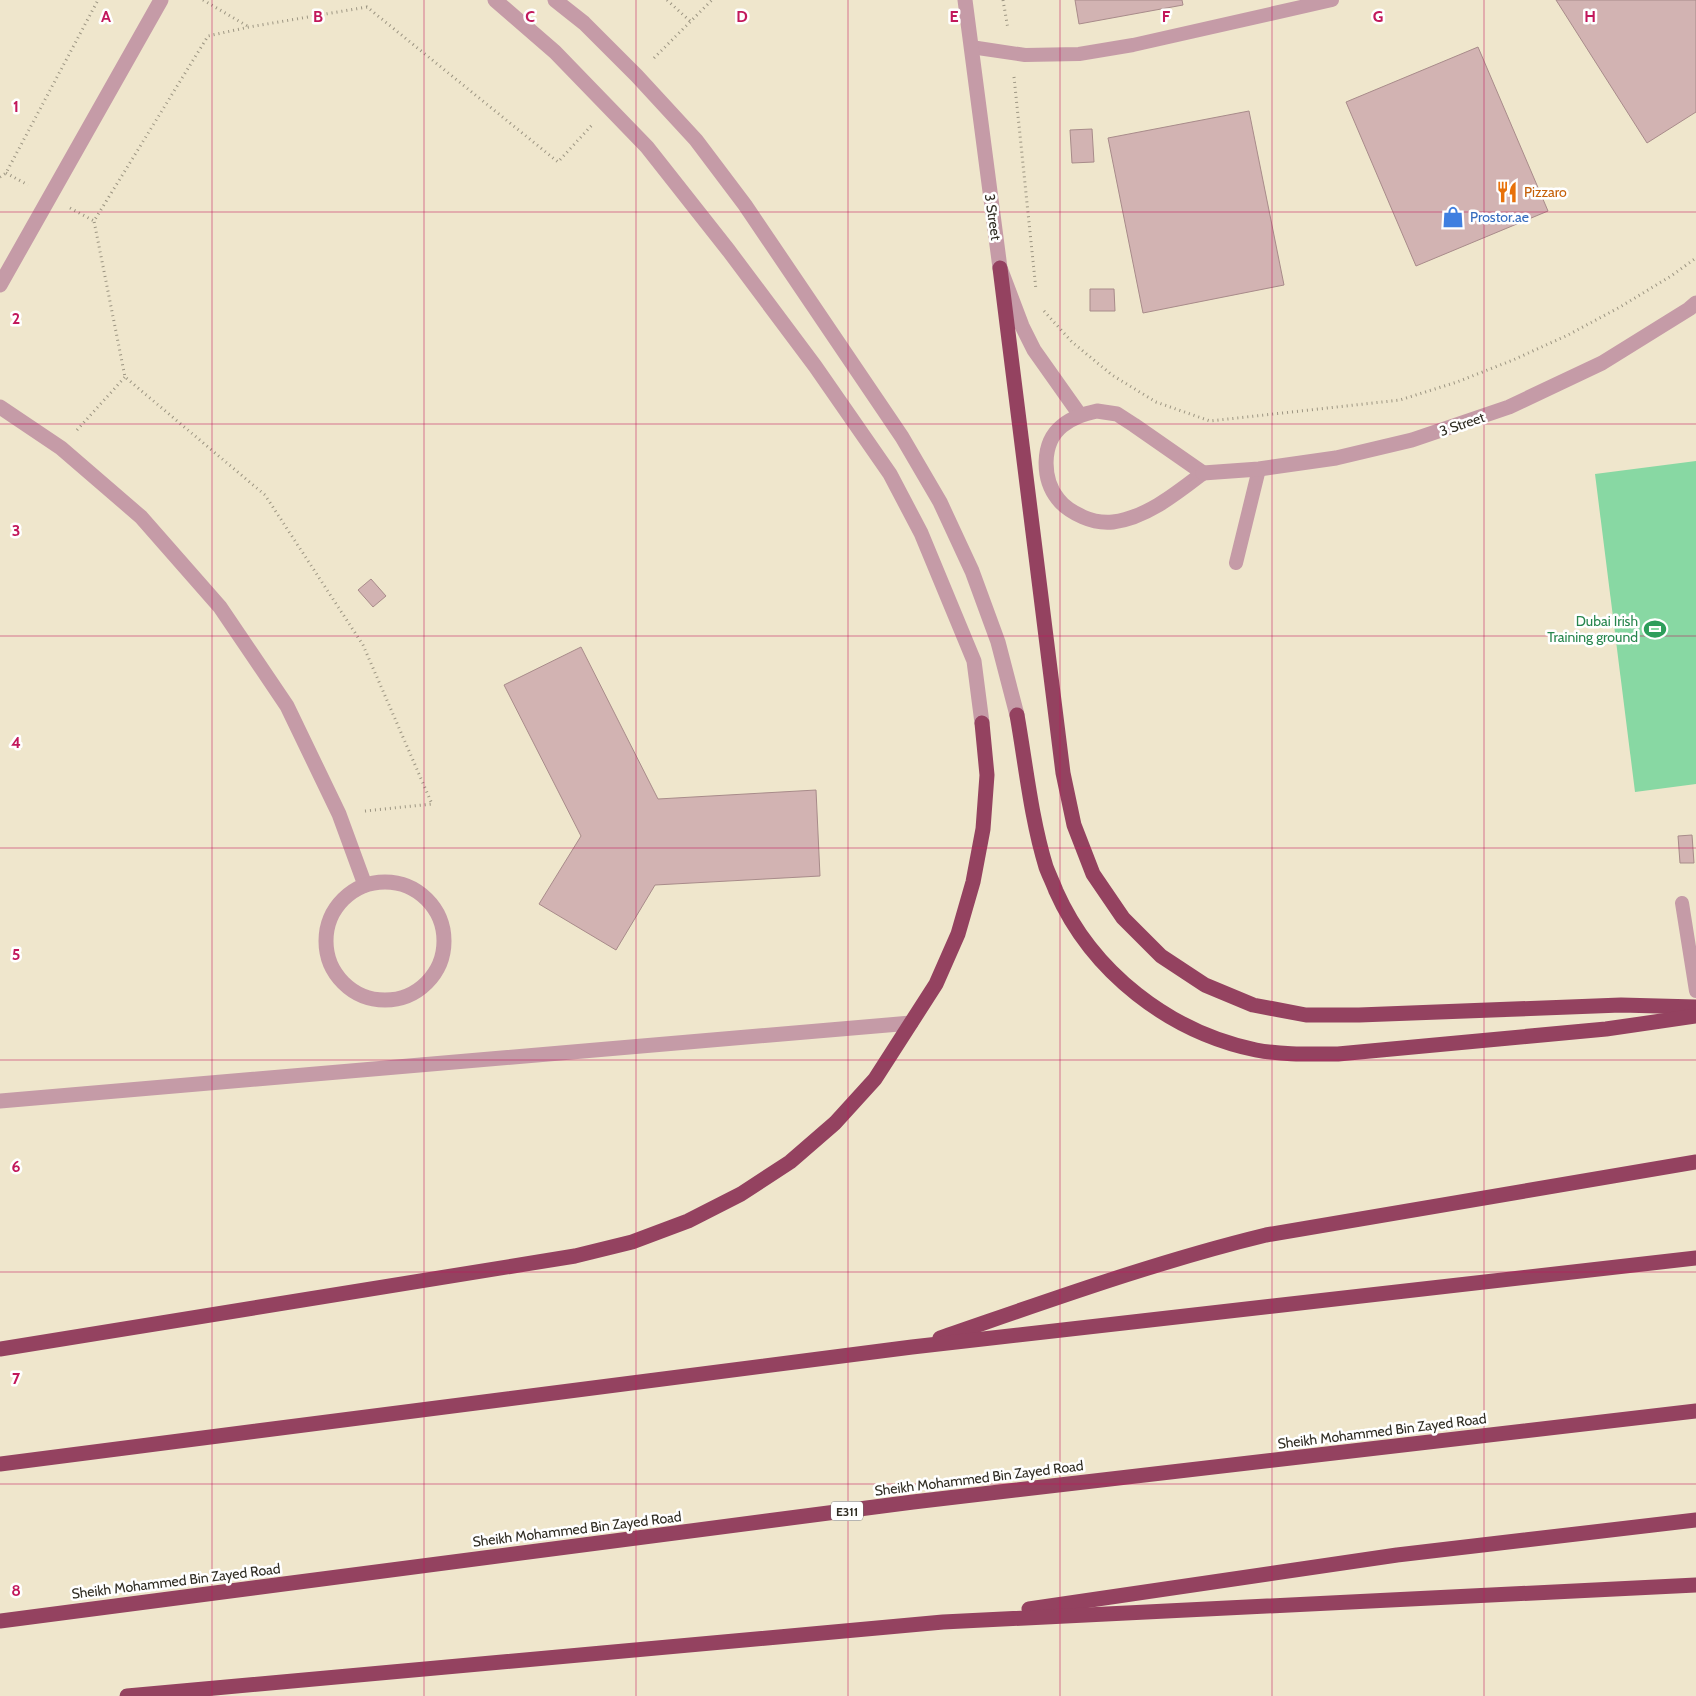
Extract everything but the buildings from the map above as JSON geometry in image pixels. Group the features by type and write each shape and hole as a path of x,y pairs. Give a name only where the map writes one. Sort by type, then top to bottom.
{"highway":[{"path":"1000,268 1063,773 1074,825 1093,874 1123,918 1161,956 1204,985 1254,1005 1306,1015 1359,1015 1614,1006 1696,1006"},
{"path":"1017,715 1036,829 1046,869 1063,907 1085,942 1112,973 1143,1000 1178,1022 1216,1039 1256,1050 1297,1055 1338,1054 1606,1029 1696,1016"},
{"path":"0,1349 575,1256 632,1242 697,1217 741,1194 790,1162 835,1123 875,1079 936,984 958,934 973,882 983,829 987,775 982,723"},
{"path":"912,1347 1140,1270 1212,1248 1266,1235 1696,1162"},
{"path":"0,1464 912,1347 1696,1258"},
{"name":"Sheikh Mohammed Bin Zayed Road","path":"0,1620 913,1502 1696,1412"},
{"path":"943,1622 1397,1555 1696,1520"},
{"path":"126,1696 943,1622 1696,1585"}],"street":[{"path":"0,284 162,0"},
{"path":"495,0 555,52 647,147 723,243 815,366 890,474 921,533 974,661 982,723"},
{"path":"555,0 584,23 696,140 745,205 902,437 940,502 972,571 998,642 1017,715"},
{"name":"3 Street","path":"964,0 1000,268 1022,326 1034,350 1080,415"},
{"name":"3 Street","path":"1203,473 1259,469 1336,458 1412,440 1509,407 1602,363 1696,303"},
{"path":"0,407 61,448 141,518 220,607 287,706 339,814 365,885"},
{"path":"1097,411 1117,414 1203,473 1172,496 1131,518 1112,522 1092,521 1074,513 1058,500 1048,483 1046,463 1050,444 1061,427 1080,415 1097,411"},
{"path":"386,882 406,886 424,896 437,912 444,932 443,952 436,972 423,987 404,997 384,1001 363,997 346,986 332,970 326,951 326,930 333,911 347,895 365,885 386,882"},
{"path":"0,1101 911,1023"}],"lane":[{"path":"971,47 1025,55 1079,54 1133,45 1332,0"},
{"path":"1236,563 1259,469"},
{"path":"1682,903 1696,991"}],"path":[{"path":"0,177 6,173 98,0"},
{"path":"203,0 249,27"},
{"path":"666,0 690,21"},
{"path":"636,76 712,0"},
{"path":"1003,0 1012,53 1037,294"},
{"path":"339,814 432,804 363,646 265,495 125,376 94,221 208,36 367,7 558,162 608,107"},
{"path":"1043,310 1072,342 1112,375 1156,402 1210,421 1400,400 1458,382 1568,335 1671,276 1696,258"},
{"path":"61,448 125,376"}],"green space":[{"name":"Dubai Irish Training ground","path":"1696,461 1696,784 1635,792 1595,474"}],"place":[{"name":"Pizzaro","path":"1507,192"},
{"name":"Prostor.ae","path":"1453,217"},
{"name":"Dubai Irish Training ground","path":"1655,629"}]}
